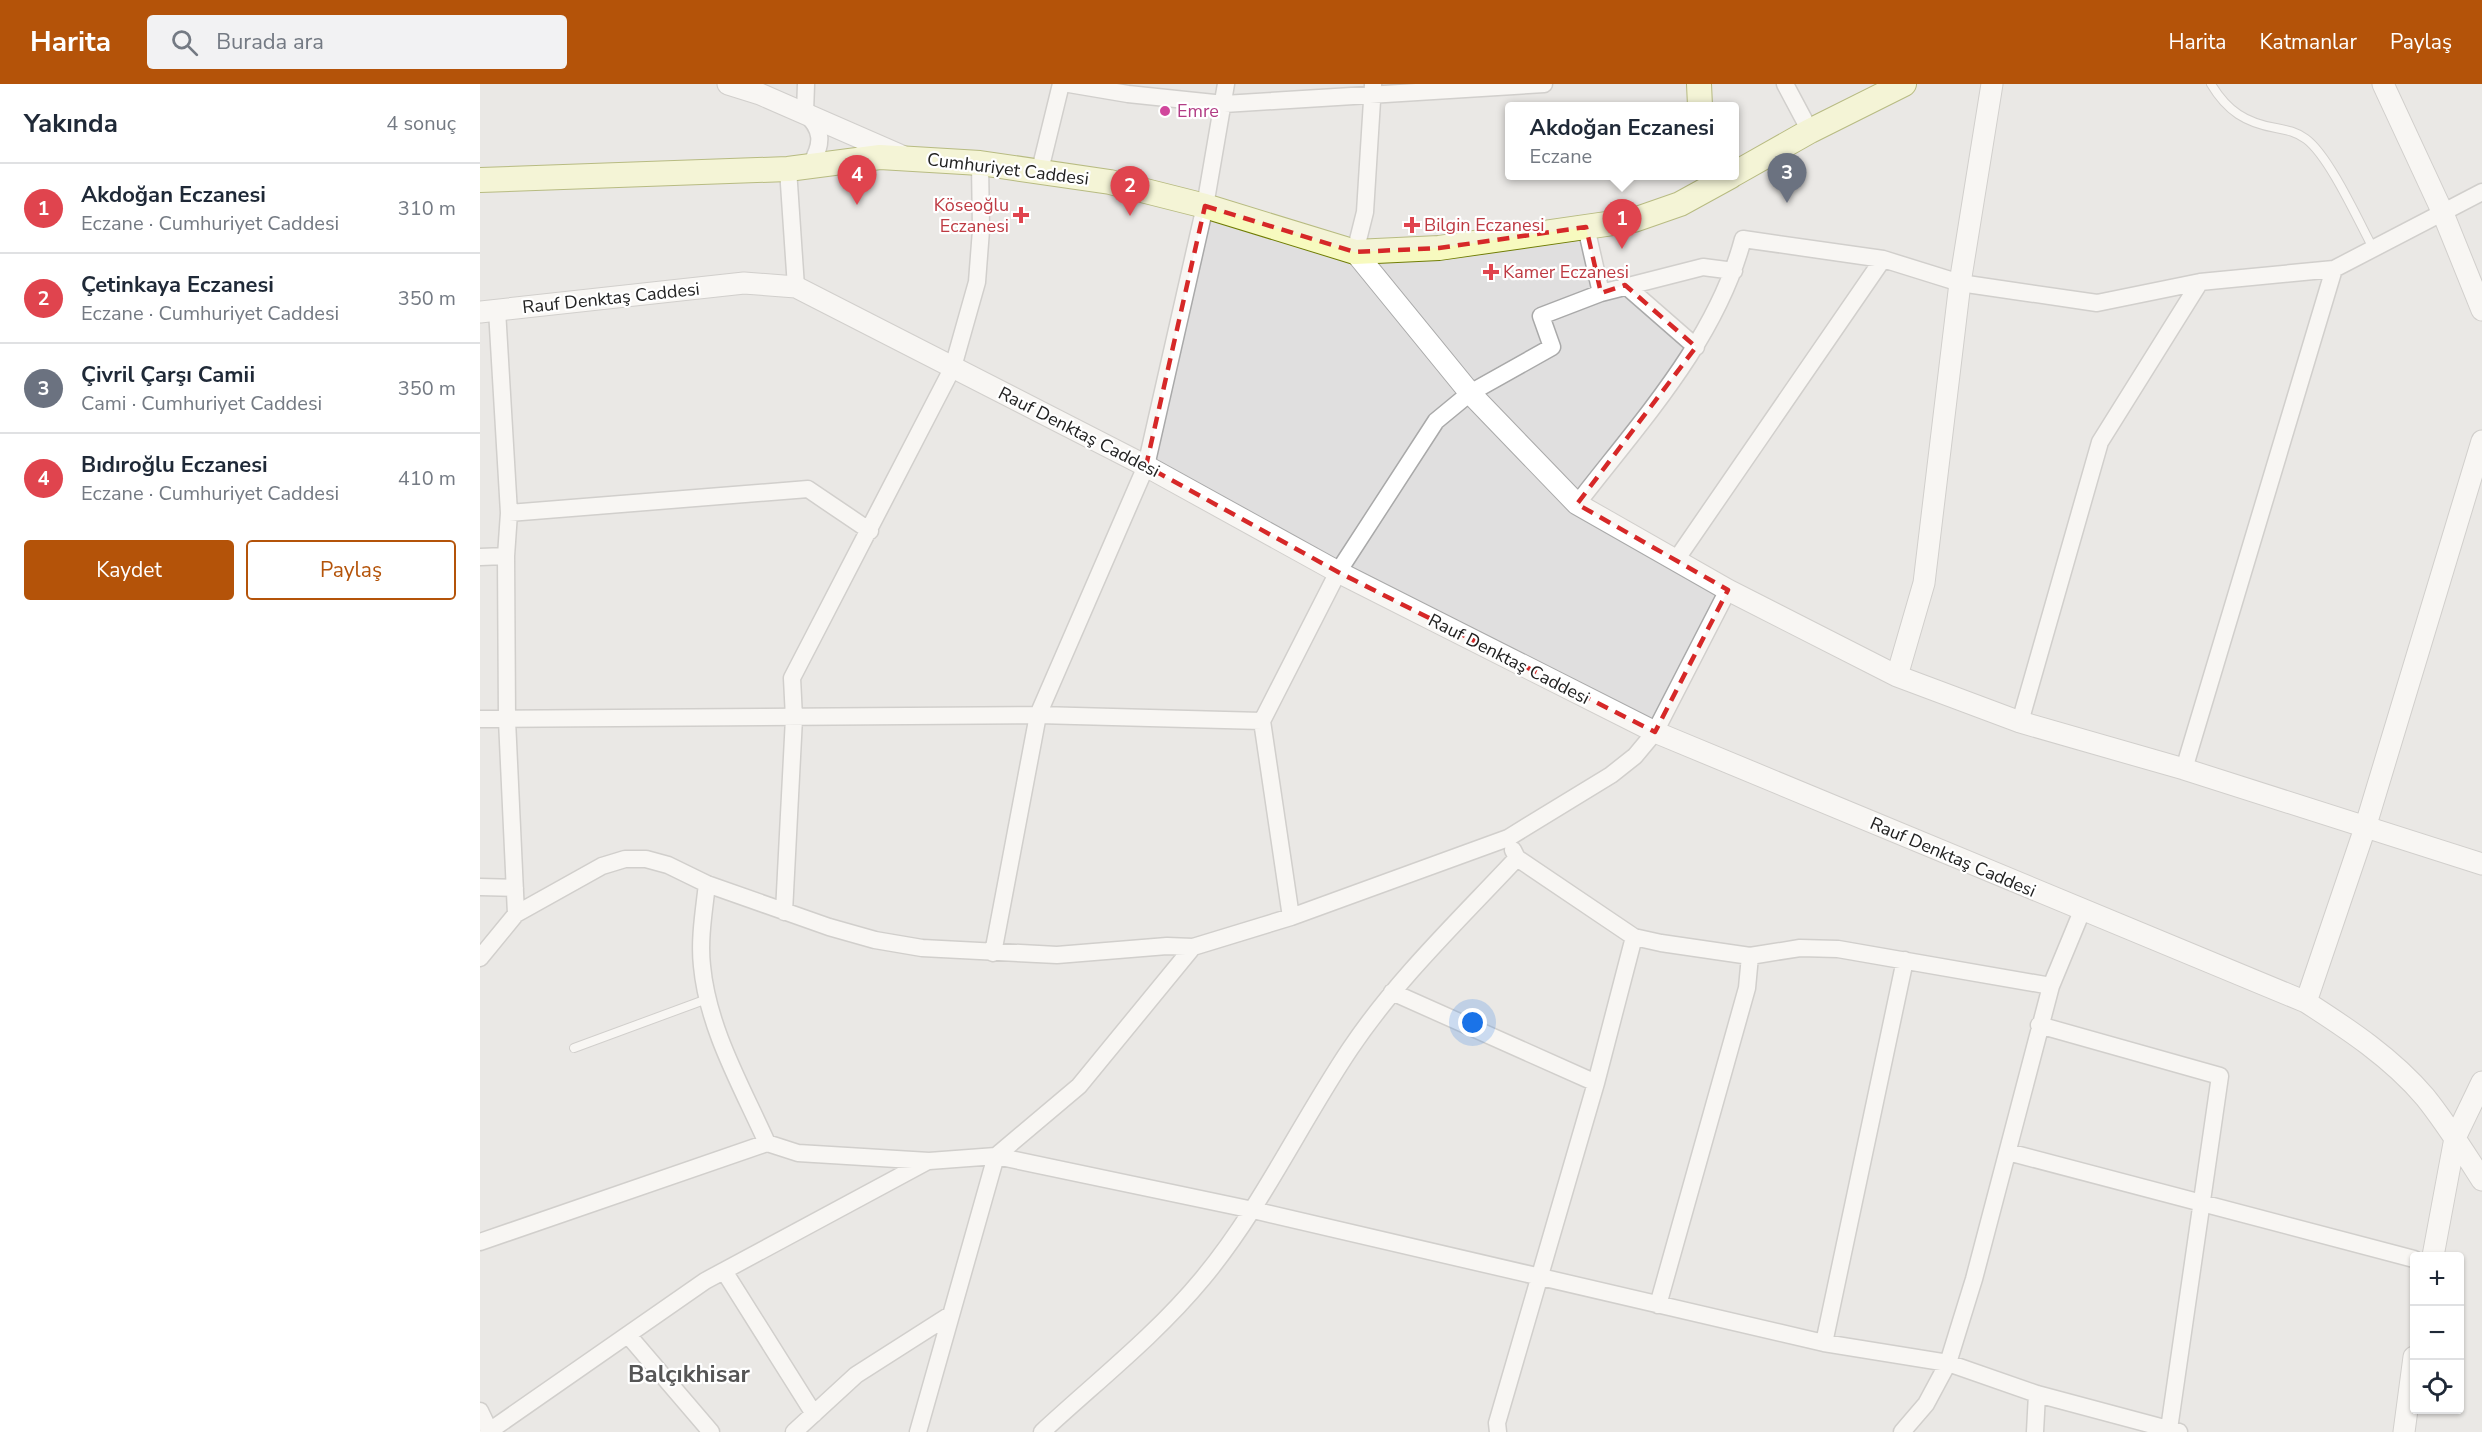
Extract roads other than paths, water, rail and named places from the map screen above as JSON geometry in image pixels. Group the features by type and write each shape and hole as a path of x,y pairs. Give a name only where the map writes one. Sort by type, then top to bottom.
{"main road":[{"path":"1699,84 1700,102"},
{"name":"Cumhuriyet Caddesi","path":"1739,172 1810,131 1903,84"},
{"name":"Cumhuriyet Caddesi","path":"480,180 799,166 880,157 980,163 1110,182 1204,206 1355,252 1439,248 1634,220 1657,214 1704,183"}],"street":[{"path":"728,84 805,113 907,158"},
{"path":"796,287 799,166 821,143 816,124 805,113 806,84"},
{"path":"1040,170 1061,84"},
{"path":"1069,84 1128,94 1224,104 1372,89 1545,84"},
{"path":"993,953 1038,715 1146,466 1204,206 1226,84"},
{"path":"1785,84 1810,131"},
{"path":"1897,676 1924,583 1960,283 1992,84"},
{"path":"2383,84 2442,211 2482,310"},
{"path":"1372,89 1365,212 1355,252 1470,393 1577,504 1728,590 1897,676 2020,722 2184,769 2482,864"},
{"path":"784,912 794,718 792,678 953,367 976,282 981,230 980,163"},
{"path":"1577,504 1696,347 1734,271 1743,239 1883,259 1960,283 2097,303 2200,282 2334,269 2482,192"},
{"path":"1587,227 1601,293"},
{"path":"1676,560 1883,259"},
{"path":"1291,917 1262,721 1338,572 1436,421 1470,393 1552,347 1541,316 1625,285 1703,267 1734,271"},
{"path":"2184,769 2334,269"},
{"path":"2020,722 2100,442 2200,282"},
{"name":"Rauf Denktaş Caddesi","path":"488,311 744,284 796,287 1146,466 1338,572 1654,732 2306,1002 2342,1025 2397,1068 2424,1096 2482,1180"},
{"path":"1625,285 1696,347"},
{"path":"488,311 508,513 507,720 516,914"},
{"path":"2306,1002 2365,828 2482,441"},
{"path":"508,513 808,489 870,531"},
{"path":"480,556 506,556"},
{"path":"480,958 516,914 602,866 625,859 646,859 668,865 707,884 784,912 875,939 922,948 1057,955 1192,946 1291,917 1508,838 1611,776 1635,756 1654,732 1728,590"},
{"path":"480,719 1038,715 1262,721"},
{"path":"1508,838 1517,858 1634,936 1672,945 1750,956 1817,948 1905,960 2051,986"},
{"path":"1042,1432 1168,1315 1202,1279 1253,1209 1329,1082 1392,992 1517,858"},
{"path":"707,884 701,944 707,999 717,1030 767,1143"},
{"path":"480,887 515,888"},
{"path":"1902,1432 1926,1404 1948,1363 2008,1152 2039,1025 2051,986 2082,911"},
{"path":"1498,1432 1497,1423 1596,1083 1634,936"},
{"path":"918,1432 996,1156 1078,1086 1192,946"},
{"path":"1658,1305 1747,988 1750,956"},
{"path":"1824,1343 1905,960"},
{"path":"1392,992 1596,1083"},
{"path":"480,1242 767,1143 798,1153 929,1161 996,1156 1219,1204 1253,1209 1824,1343 1948,1363 2037,1394 2174,1430 2201,1204 2220,1076 2039,1025"},
{"path":"2434,1252 2455,1138 2482,1082"},
{"path":"2008,1152 2410,1258"},
{"path":"480,1411 489,1432 705,1281 929,1161"},
{"path":"724,1271 814,1414"},
{"path":"794,1432 856,1375 950,1315"},
{"path":"628,1335 711,1432"},
{"path":"2404,1432 2415,1360"},
{"path":"2035,1432 2037,1394"}],"lane":[{"path":"2211,84 2226,105 2243,119 2254,124 2292,131 2314,146 2373,248"},
{"path":"574,1048 707,999"}],"place":[{"name":"Emre","path":"1165,111"},
{"name":"Çivril Çarşı Camii","path":"1787,203"},
{"name":"Bıdıroğlu Eczanesi","path":"857,205"},
{"name":"Köseoğlu Eczanesi","path":"1021,215"},
{"name":"Çetinkaya Eczanesi","path":"1130,216"},
{"name":"Bilgin Eczanesi","path":"1412,225"},
{"name":"Akdoğan Eczanesi","path":"1622,249"},
{"name":"Kamer Eczanesi","path":"1491,272"}],"district":[{"name":"Balçıkhisar","path":"689,1374"}]}
